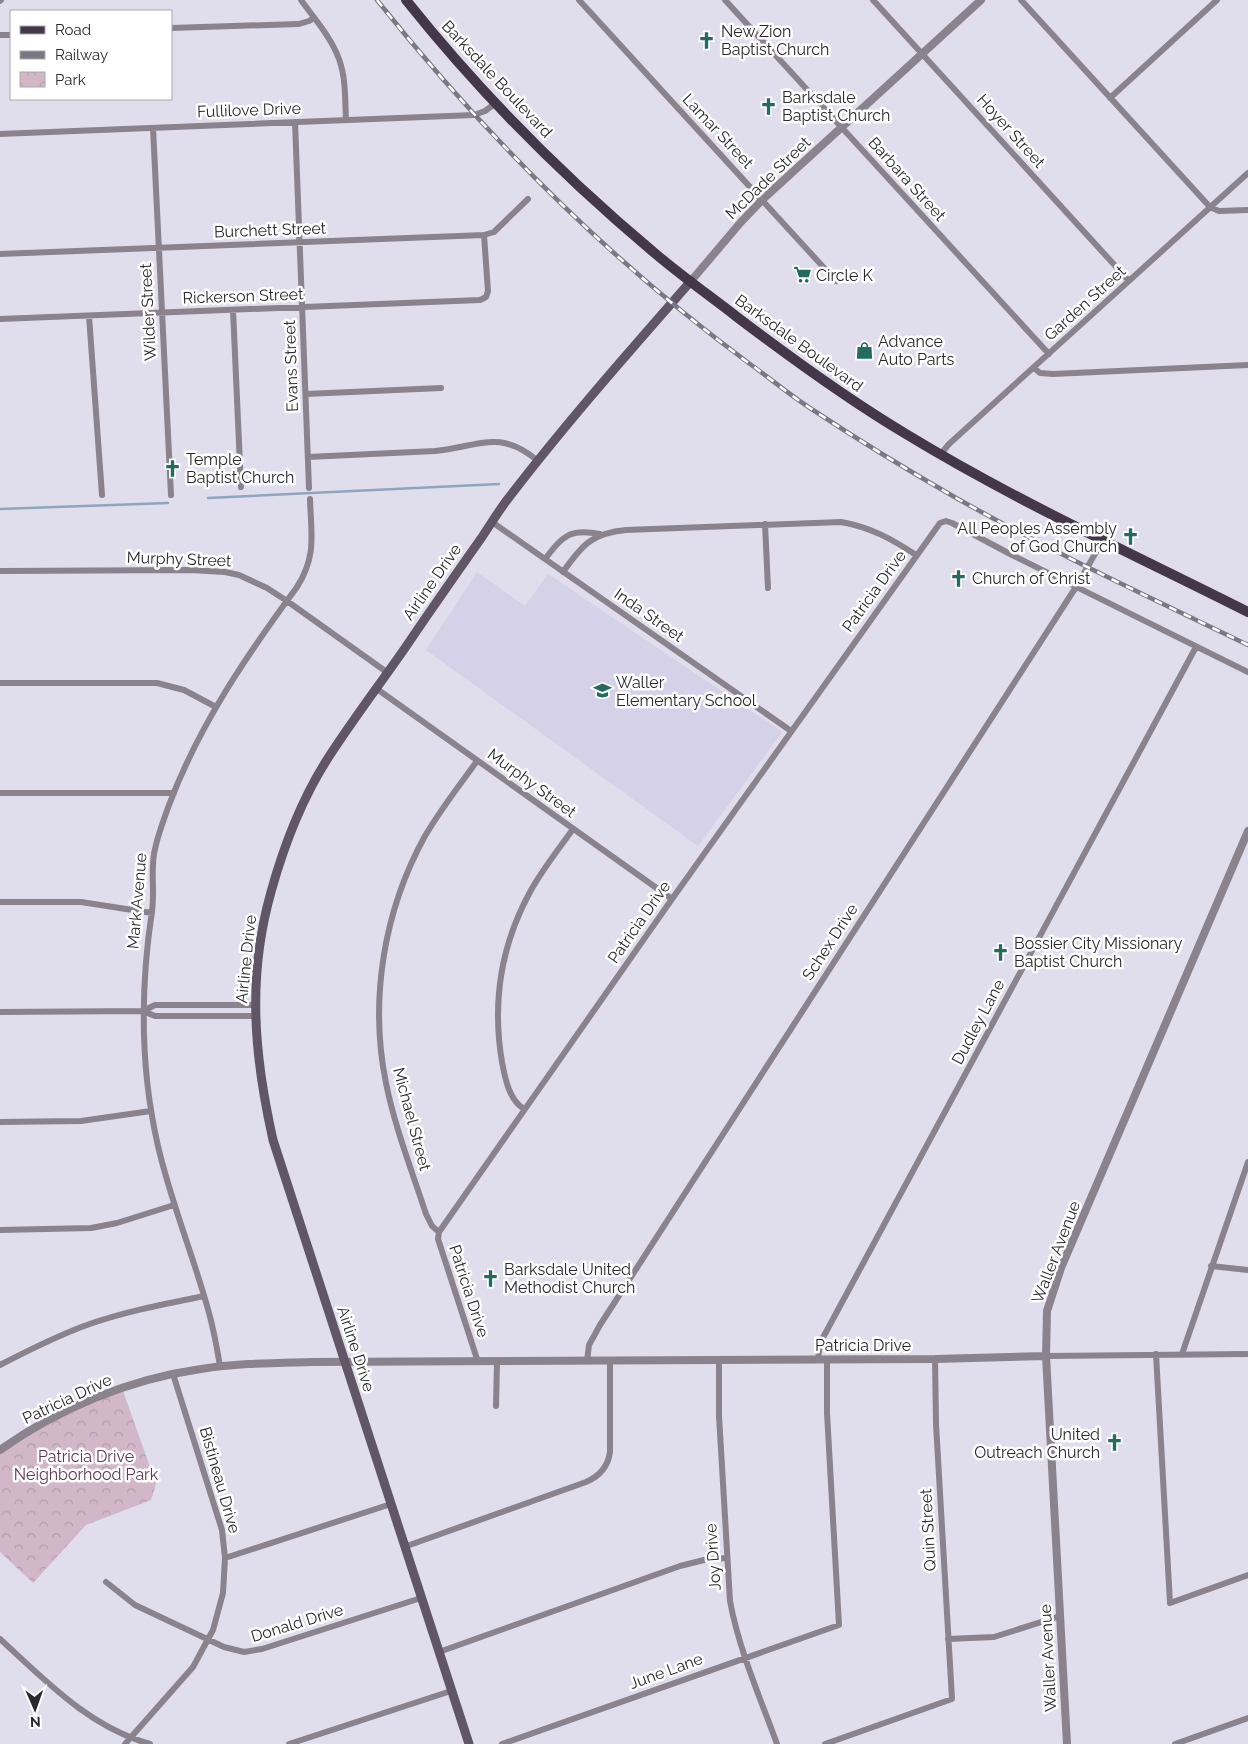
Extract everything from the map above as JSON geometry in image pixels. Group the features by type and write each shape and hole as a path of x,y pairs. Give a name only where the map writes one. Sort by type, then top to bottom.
{"main road":[{"name":"Barksdale Boulevard","path":"406,0 450,53 496,103 594,200 660,258 825,382 940,455 989,482 1248,612"},
{"name":"Airline Drive","path":"469,1744 273,1140 260,1074 256,1016 260,947 270,894 287,843 298,816 329,756 377,690 505,502 691,281"}],"street":[{"path":"301,0 331,43 339,59 344,83 346,120"},
{"name":"Lamar Street","path":"579,0 836,281"},
{"name":"Barbara Street","path":"725,0 1049,354"},
{"name":"Hoyer Street","path":"873,0 1129,282"},
{"name":"McDade Street","path":"691,281 762,200 981,0"},
{"path":"1021,0 1210,207 1224,212 1248,210"},
{"path":"1110,98 1217,0"},
{"path":"172,28 299,24 314,18"},
{"name":"Fullilove Drive","path":"0,134 474,115 486,112 496,103"},
{"name":"Evans Street","path":"295,122 309,488"},
{"name":"Wilder Street","path":"154,128 170,495"},
{"name":"Garden Street","path":"940,455 949,444 1248,173"},
{"path":"484,235 494,232 528,199"},
{"name":"Burchett Street","path":"0,254 484,235"},
{"name":"Rickerson Street","path":"0,319 476,300 486,297 488,291 484,235"},
{"path":"233,310 241,487"},
{"path":"89,316 102,496"},
{"path":"1034,368 1040,373 1053,374 1248,365"},
{"path":"306,394 441,388"},
{"path":"308,457 434,451 486,441 512,444 526,451 538,461"},
{"name":"Mark Avenue","path":"220,1366 212,1324 204,1296 164,1174 151,1111 144,1059 145,958 154,894 153,865 155,848 174,792 191,752 216,707 302,580 310,558 312,544 310,499"},
{"name":"Patricia Drive","path":"478,1362 438,1239 438,1232 791,730 938,525 946,521 954,524 1076,587"},
{"name":"Inda Street","path":"492,522 791,730"},
{"path":"545,559 558,542 570,534 584,532 600,534 626,530 832,522 858,525 874,530 916,555"},
{"path":"765,524 768,588"},
{"path":"563,572 582,548 600,534"},
{"name":"Schex Drive","path":"587,1361 589,1345 600,1325 1076,587 1103,540"},
{"name":"Murphy Street","path":"0,571 190,570 225,572 252,580 287,601 388,673"},
{"path":"1076,587 1248,672"},
{"name":"Dudley Lane","path":"818,1359 820,1344 826,1332 1196,647"},
{"path":"0,683 157,683 184,690 216,707"},
{"name":"Murphy Street","path":"377,690 672,899"},
{"name":"Michael Street","path":"438,1232 432,1226 426,1214 389,1097 381,1048 380,987 388,936 397,900 409,869 434,821 477,761"},
{"path":"0,793 174,792"},
{"path":"524,1109 518,1105 512,1096 501,1056 497,1008 502,967 509,938 530,892 573,829"},
{"name":"Waller Avenue","path":"1067,1744 1046,1356 1047,1311 1055,1284 1248,831"},
{"path":"0,902 81,902 152,913"},
{"path":"143,1011 155,1005 256,1005"},
{"path":"0,1012 143,1011 155,1016 256,1016"},
{"path":"0,1122 81,1121 151,1111"},
{"path":"1182,1354 1248,1162"},
{"path":"0,1230 68,1230 104,1226 174,1205"},
{"path":"1211,1266 1248,1270"},
{"path":"0,1365 86,1325 130,1312 204,1296"},
{"path":"1156,1354 1170,1603 1248,1575"},
{"name":"Patricia Drive","path":"0,1450 43,1423 81,1404 122,1388 173,1374 220,1366 344,1362 935,1359 1248,1354"},
{"name":"June Lane","path":"502,1744 839,1625 827,1412 827,1359"},
{"name":"Quin Street","path":"825,1744 952,1699 936,1424 935,1359"},
{"name":"Joy Drive","path":"719,1360 719,1416 726,1558 731,1609 777,1744"},
{"path":"404,1547 586,1482 599,1475 606,1465 610,1452 610,1361"},
{"path":"496,1406 497,1362"},
{"name":"Bistineau Drive","path":"125,1744 185,1677 208,1640 217,1621 221,1602 225,1558 220,1520 173,1374"},
{"path":"225,1558 391,1504"},
{"path":"439,1652 680,1566 704,1560 726,1558"},
{"name":"Donald Drive","path":"106,1582 135,1605 208,1640 229,1650 252,1652 421,1598"},
{"path":"948,1639 994,1637 1060,1616"},
{"path":"0,1640 71,1703 93,1718 130,1738 150,1744"},
{"path":"289,1744 452,1691"},
{"path":"1175,1744 1248,1718"}],"shaded area":[{"name":"Waller Elementary School","path":"477,572 525,606 548,574 782,732 698,846 426,650"}],"green space":[{"name":"Patricia Drive Neighborhood Park","path":"122,1388 156,1484 151,1500 86,1525 33,1583 0,1552 0,1450 46,1421"}],"waterway":[{"path":"208,498 499,484"},
{"path":"0,509 168,503"}],"railway":[{"path":"377,0 461,100 506,148 599,239 698,324 805,405 885,456 993,519 1248,645"}],"place":[{"name":"New Zion Baptist Church","path":"707,40"},
{"name":"Barksdale Baptist Church","path":"768,106"},
{"name":"Circle K","path":"802,275"},
{"name":"Advance Auto Parts","path":"864,350"},
{"name":"Temple Baptist Church","path":"172,468"},
{"name":"All Peoples Assembly of God Church","path":"1131,537"},
{"name":"Church of Christ","path":"958,578"},
{"name":"Waller Elementary School","path":"602,691"},
{"name":"Bossier City Missionary Baptist Church","path":"1000,952"},
{"name":"Barksdale United Methodist Church","path":"490,1278"},
{"name":"United Outreach Church","path":"1114,1443"}]}
